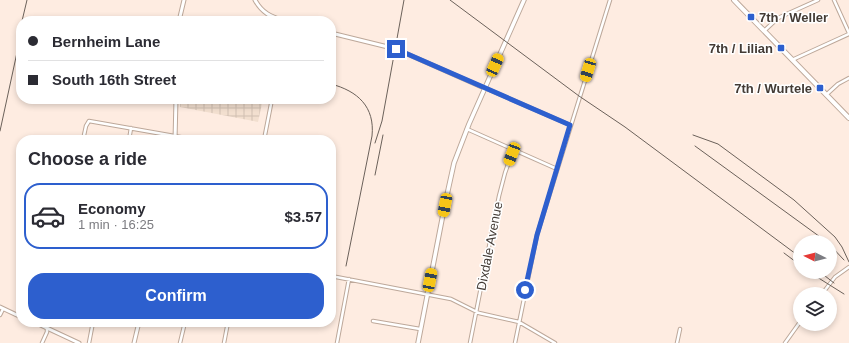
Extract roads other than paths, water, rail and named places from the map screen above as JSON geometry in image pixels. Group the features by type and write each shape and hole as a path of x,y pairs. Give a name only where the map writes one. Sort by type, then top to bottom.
{"main road":[{"path":"418,343 454,164 466,129 524,0"},
{"path":"734,0 849,118"}],"street":[{"path":"180,16 184,0"},
{"path":"255,0 265,13 270,16"},
{"path":"515,343 535,241 610,0"},
{"path":"764,31 778,18 818,0"},
{"path":"792,60 849,33 834,0"},
{"path":"336,34 396,49 570,125"},
{"path":"826,95 838,84 849,78"},
{"path":"175,135 176,104"},
{"path":"265,135 271,104"},
{"path":"84,135 88,121 170,135"},
{"path":"130,135 131,128"},
{"path":"466,129 557,169"},
{"name":"Dixdale Avenue","path":"470,343 499,196 505,173 514,150"},
{"path":"827,287 835,277 849,267"},
{"path":"336,277 451,299 476,312 519,322 555,343"},
{"path":"337,343 349,279"},
{"path":"0,315 2,308 16,314"},
{"path":"373,321 420,329"},
{"path":"89,343 92,327"},
{"path":"134,343 137,327"},
{"path":"180,343 183,327"},
{"path":"224,343 227,327"},
{"path":"42,343 47,332 47,328 79,343"},
{"path":"677,343 680,329"},
{"path":"785,343 794,331"}],"railway":[{"path":"23,16 27,0"},
{"path":"375,143 382,121 404,0"},
{"path":"450,0 793,252"},
{"path":"0,131 16,57"},
{"path":"336,86 349,91 363,102 371,117 372,126 372,136 346,266"},
{"path":"375,175 383,135"},
{"path":"693,135 718,144 794,200 835,237 842,247 849,262"},
{"path":"695,146 817,235"},
{"path":"837,252 844,260"},
{"path":"784,253 793,260"},
{"path":"820,279 844,294"},
{"path":"829,279 834,283"}],"place":[{"name":"7th / Weller","path":"751,17"},
{"name":"7th / Lilian","path":"781,48"},
{"name":"7th / Wurtele","path":"820,88"}]}
